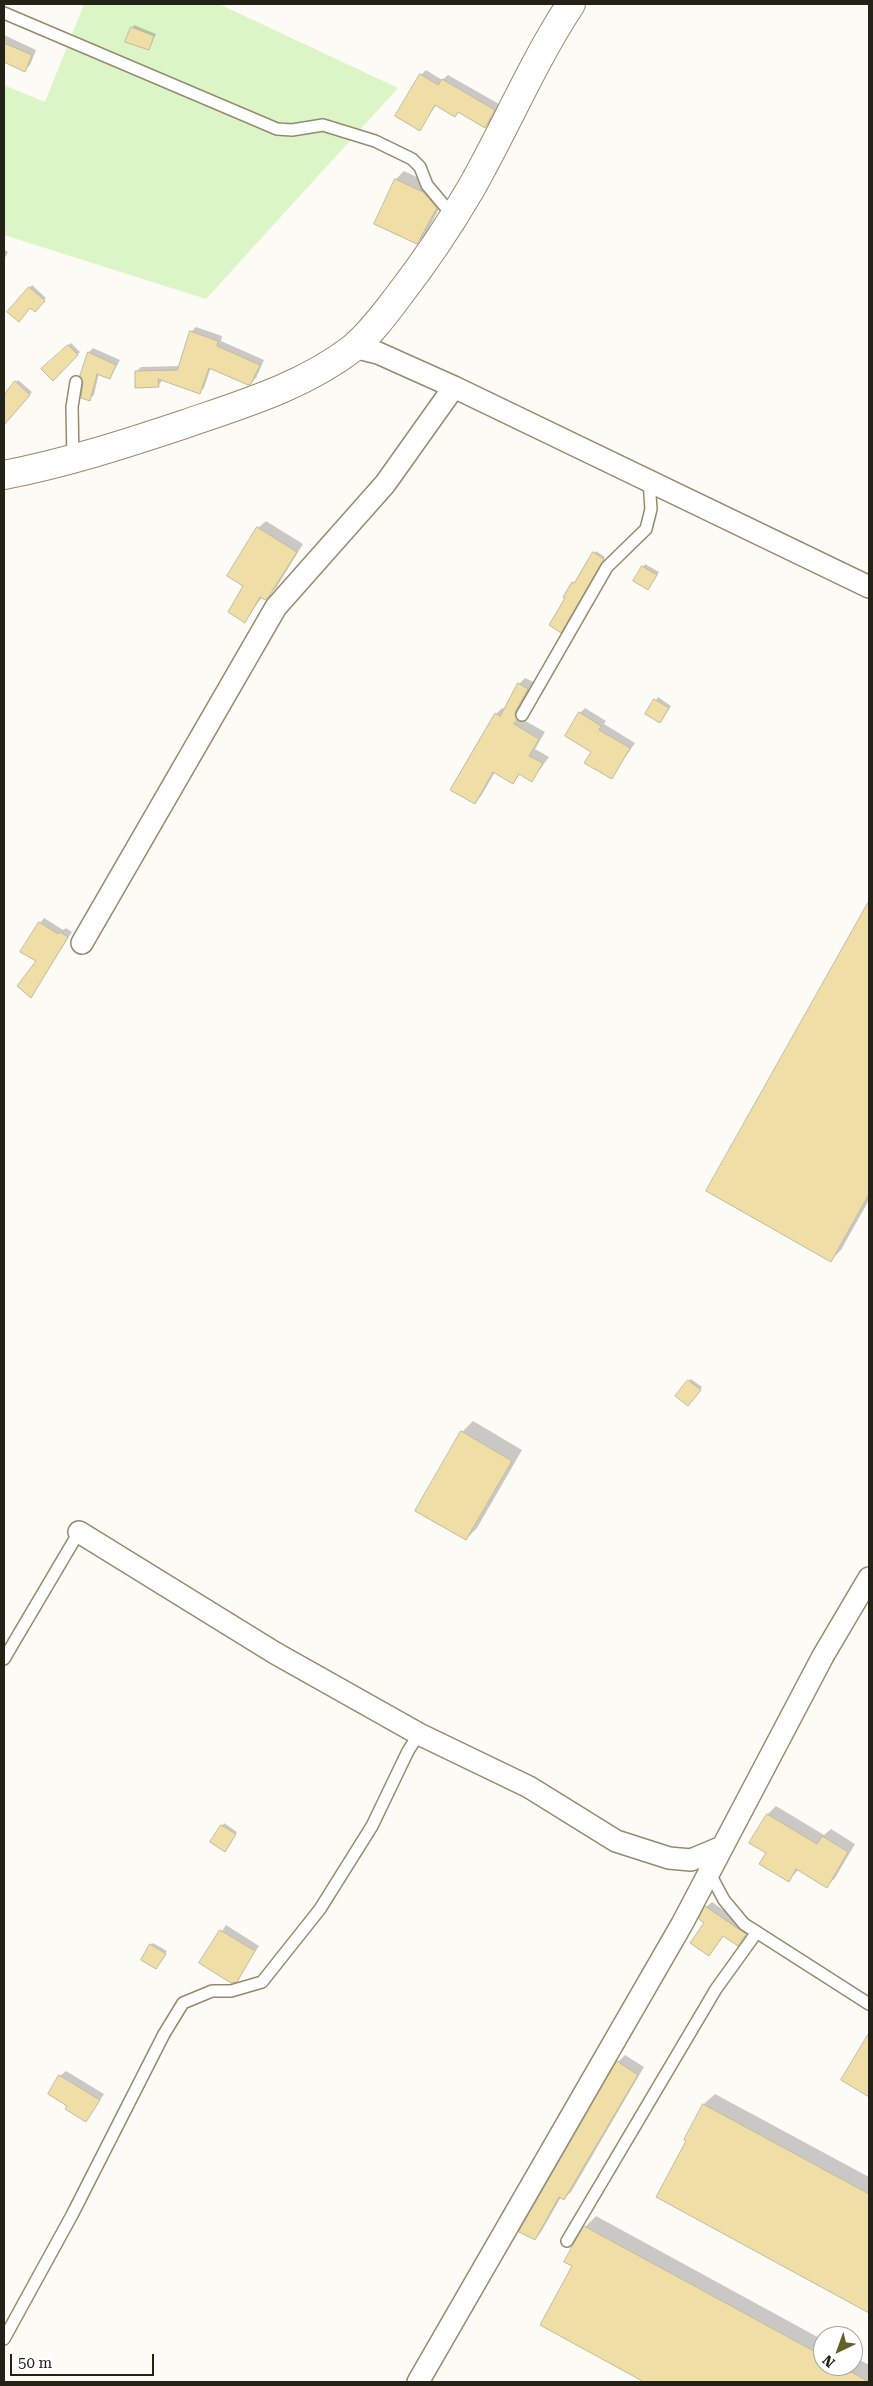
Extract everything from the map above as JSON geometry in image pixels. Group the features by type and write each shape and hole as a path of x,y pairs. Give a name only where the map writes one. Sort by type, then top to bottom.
{"street":[{"path":"4,475 73,460 124,446 246,404 317,371 354,347 390,307 431,253 454,217 500,136 546,42 572,4"},
{"path":"354,347 378,353 454,387 869,587"},
{"path":"82,943 276,607 385,484 454,387"},
{"path":"80,1532 275,1653 419,1734 529,1787 616,1841 669,1858 691,1860 722,1847"},
{"path":"418,2382 709,1872 823,1656 869,1578"}],"lane":[{"path":"4,13 278,130 292,130 323,125 375,141 412,159 420,167 427,185 454,217"},
{"path":"73,460 72,407 76,382"},
{"path":"522,715 608,567 646,529 651,509 649,481"},
{"path":"4,1659 80,1532"},
{"path":"4,2339 72,2215 164,2034 183,2003 212,1991 231,1991 262,1982 320,1908 367,1834 419,1734"},
{"path":"709,1872 724,1900 744,1924 869,2004"},
{"path":"567,2241 716,1989 757,1932"}],"green space":[{"path":"84,4 219,4 398,88 206,299 4,235 4,85 45,102"}],"building":[{"path":"131,27 154,36 149,50 125,42"},
{"path":"4,43 32,55 25,72 4,62"},
{"path":"420,74 438,85 442,79 495,110 485,128 458,112 455,117 435,105 420,131 395,116"},
{"path":"395,179 423,192 437,208 417,244 374,224"},
{"path":"29,287 45,301 35,312 30,308 19,322 7,312"},
{"path":"190,331 218,341 217,346 260,365 251,384 248,385 209,368 200,394 158,379 159,387 135,388 135,371 177,370"},
{"path":"68,345 78,355 53,381 41,369"},
{"path":"88,352 116,365 110,379 97,374 90,401 81,398 83,383 80,376"},
{"path":"15,381 30,395 4,425 4,395"},
{"path":"257,527 297,552 269,596 265,600 260,597 245,623 228,612 243,586 227,576"},
{"path":"593,552 604,559 561,633 549,625 572,582 574,583"},
{"path":"642,566 657,575 648,590 633,581"},
{"path":"518,683 528,689 515,712 517,720 514,724 539,739 529,756 543,763 532,782 519,774 513,784 493,772 475,804 450,790 495,713 500,716"},
{"path":"654,699 669,708 660,723 645,714"},
{"path":"579,712 601,726 599,730 630,748 612,779 584,763 591,752 565,736"},
{"path":"869,901 869,1194 831,1262 706,1191"},
{"path":"39,922 58,934 60,932 68,937 31,998 17,986 36,961 20,952"},
{"path":"688,1380 701,1390 688,1406 675,1396"},
{"path":"461,1431 512,1461 466,1540 415,1511"},
{"path":"767,1814 817,1844 822,1836 848,1852 827,1888 796,1869 789,1882 759,1864 766,1853 749,1843"},
{"path":"221,1825 236,1834 225,1852 210,1842"},
{"path":"705,1906 746,1934 738,1946 723,1936 709,1956 690,1943 704,1923 699,1919"},
{"path":"220,1930 255,1951 237,1982 231,1983 199,1963"},
{"path":"150,1944 166,1954 156,1969 141,1960"},
{"path":"869,2033 869,2097 841,2080"},
{"path":"617,2061 638,2075 564,2200 559,2197 535,2240 519,2232"},
{"path":"59,2075 100,2100 86,2122 65,2109 67,2106 48,2094"},
{"path":"703,2104 869,2194 869,2313 656,2197 686,2141 684,2140"},
{"path":"584,2226 813,2351 813,2376 858,2376 869,2382 644,2382 540,2325 572,2266 564,2262"}]}
